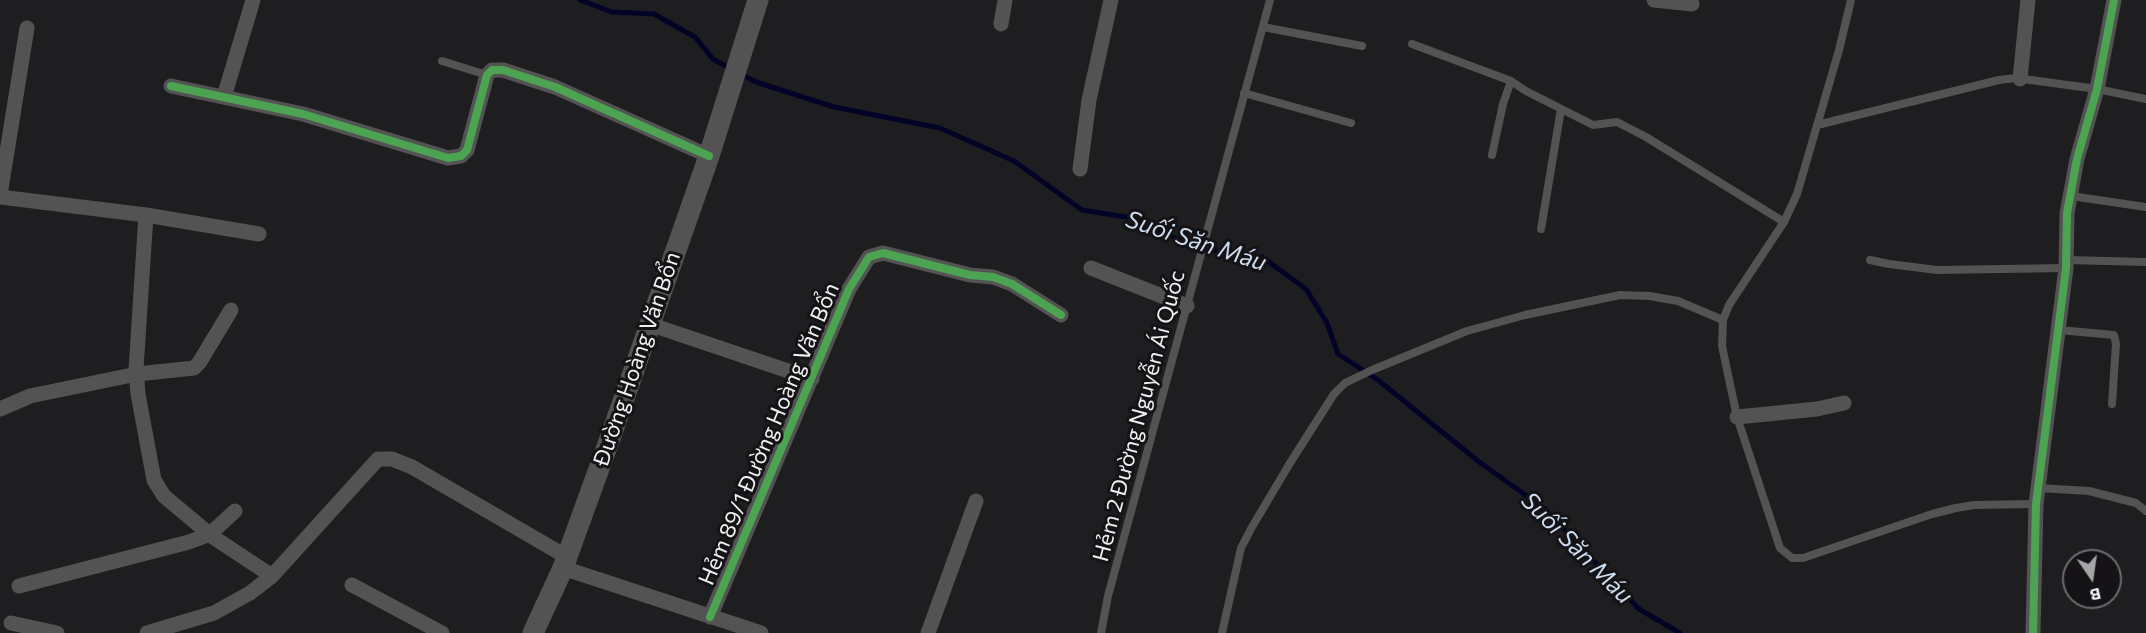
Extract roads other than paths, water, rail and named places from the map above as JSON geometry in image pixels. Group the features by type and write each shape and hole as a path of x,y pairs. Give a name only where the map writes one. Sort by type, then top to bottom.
{"main road":[{"name":"Đường Hoàng Văn Bổn","path":"533,633 565,562 709,156 758,0"}],"street":[{"path":"224,98 253,0"},
{"path":"1001,24 1005,0"},
{"path":"1080,169 1089,100 1111,0"},
{"path":"1654,0 1692,4"},
{"path":"2020,79 2028,0"},
{"path":"2034,633 2036,504 2059,330 2066,264 2067,213 2077,159 2097,88 2114,0"},
{"path":"27,28 0,196 146,215 258,234"},
{"path":"171,86 303,114 448,158 461,156 467,150 487,75 492,70 502,70 555,87 709,156"},
{"path":"146,215 137,374 138,394 153,480 164,496 210,534 272,576"},
{"name":"Hẻm 89/1 Đường Hoàng Văn Bổn","path":"710,617 849,289 869,257 883,254 970,275 993,277 1012,284 1061,315"},
{"path":"1091,268 1187,306"},
{"path":"0,409 30,396 137,374 194,368 231,310"},
{"path":"649,324 812,379"},
{"path":"1737,417 1817,410 1844,404"},
{"path":"147,633 188,627 250,593 272,576 378,459 392,459 412,467 565,562 710,617 761,633"},
{"path":"928,633 976,501"},
{"path":"19,586 189,542 210,534 235,511"},
{"path":"352,585 442,633"},
{"path":"11,623 57,633"}],"lane":[{"name":"Hẻm 2 Đường Nguyễn Ái Quốc","path":"1101,633 1108,596 1270,0"},
{"path":"1851,0 1797,194 1784,222 1728,305 1723,320 1722,346 1737,417 1780,548 1792,558 1803,558 1956,508 1974,505 2036,504"},
{"path":"1263,27 1362,46"},
{"path":"1412,44 1511,81 1561,110 1593,125 1617,122 1646,137 1784,222"},
{"path":"442,61 487,75"},
{"path":"1817,125 1999,80 2020,79 2097,88 2146,99"},
{"path":"1492,155 1503,104 1511,81"},
{"path":"1244,93 1351,123"},
{"path":"1541,229 1561,110"},
{"path":"2071,196 2146,207"},
{"path":"1870,260 1937,270 2146,262"},
{"path":"1222,633 1241,548 1290,463 1334,394 1345,383 1467,331 1525,315 1620,295 1650,296 1678,301 1723,320"},
{"path":"2059,330 2114,335 2116,344 2112,404"},
{"path":"2038,488 2089,491 2136,504 2146,511"}],"waterway":[{"name":"Suối Săn Máu","path":"580,0 612,12 654,14 695,37 713,59 731,69"},
{"name":"Suối Săn Máu","path":"739,73 756,82 834,107 940,128 1014,161 1082,210 1132,218 1179,240 1226,254 1262,257 1306,289 1327,323 1338,354 1378,380 1478,461 1545,509 1639,609 1680,633"}]}
